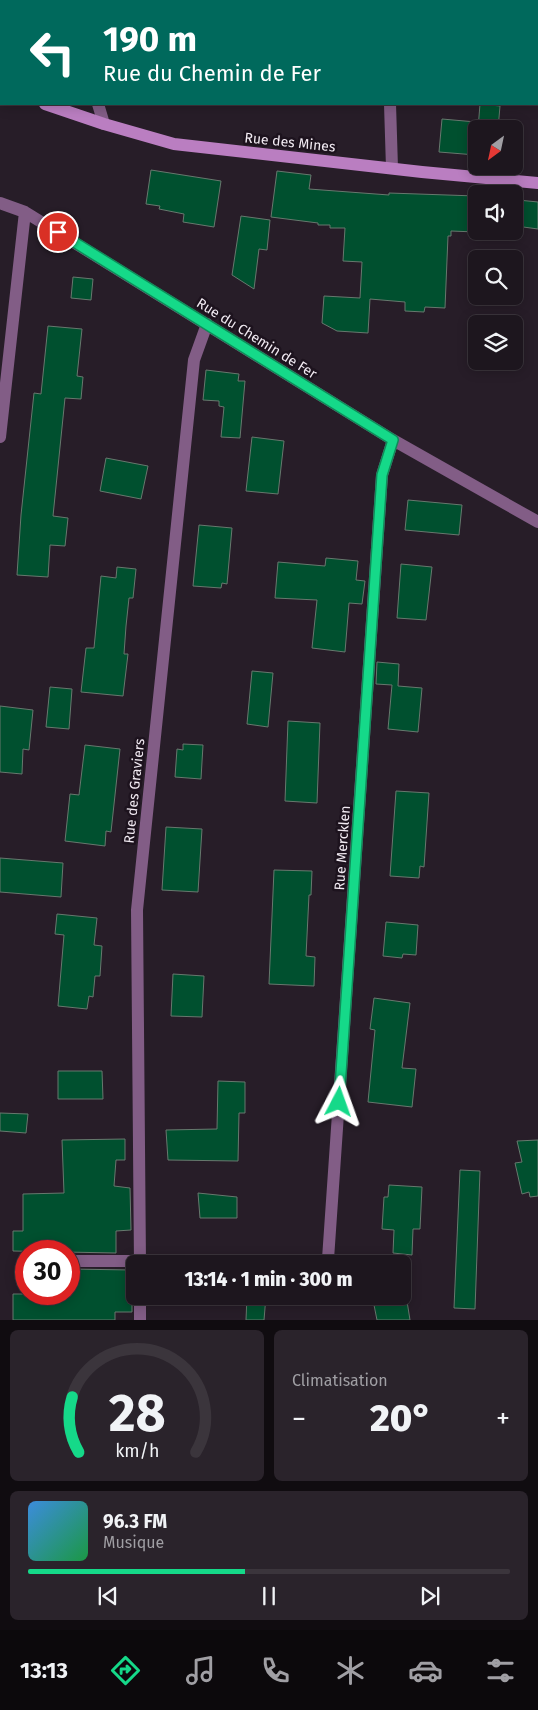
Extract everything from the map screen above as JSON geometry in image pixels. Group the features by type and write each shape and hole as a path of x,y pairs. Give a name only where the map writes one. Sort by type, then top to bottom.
{"street":[{"name":"Rue des Mines","path":"48,105 104,124 174,144 538,183"},
{"path":"98,105 104,124"},
{"path":"390,105 392,168"},
{"name":"Rue du Chemin de Fer","path":"0,203 25,212 393,440 538,522"},
{"path":"0,437 25,212"},
{"name":"Rue des Graviers","path":"140,1255 137,910 194,360 207,324"},
{"name":"Rue Mercklen","path":"328,1255 382,475 393,440"},
{"path":"80,1261 126,1262"},
{"path":"140,1305 140,1320"}],"building":[{"path":"480,105 500,106 499,120 479,120"},
{"path":"442,119 468,121 468,154 439,152"},
{"path":"151,170 221,181 214,227 183,222 184,214 159,209 160,206 146,204"},
{"path":"277,171 311,175 309,189 389,195 389,193 468,196 468,232 451,231 451,236 448,236 445,308 425,307 424,312 405,311 405,302 370,299 368,333 337,331 322,323 324,296 360,298 362,262 343,261 345,228 330,228 330,225 318,225 318,223 271,217"},
{"path":"523,200 538,202 538,229 523,227"},
{"path":"241,216 270,220 267,250 259,249 254,289 232,275"},
{"path":"73,277 93,279 91,300 71,298"},
{"path":"48,326 82,329 77,376 83,377 81,399 65,398 53,516 68,518 65,546 50,545 48,577 17,575 21,515 34,393 41,394"},
{"path":"206,370 239,374 238,381 245,381 240,438 221,437 224,407 219,406 219,401 203,400"},
{"path":"252,437 284,441 278,494 246,491"},
{"path":"106,458 148,466 141,499 100,491"},
{"path":"408,500 462,505 459,535 405,530"},
{"path":"199,525 232,528 227,584 222,583 221,588 193,586"},
{"path":"326,558 358,561 356,580 365,581 362,604 349,603 345,652 312,648 317,600 275,598 278,562 325,566"},
{"path":"401,564 432,567 426,620 397,618"},
{"path":"117,567 136,569 133,598 129,598 126,626 124,654 128,654 123,696 81,692 86,648 94,648 101,576 116,578"},
{"path":"377,662 399,664 398,686 422,688 418,732 388,729 392,685 376,684"},
{"path":"252,671 273,673 268,727 247,724"},
{"path":"50,687 72,689 69,729 46,727"},
{"path":"0,706 33,710 29,750 23,749 22,774 0,772"},
{"path":"288,721 320,723 317,803 285,801"},
{"path":"183,744 203,745 201,779 175,777 177,749 183,750"},
{"path":"85,745 120,749 111,832 106,831 105,846 65,841 70,794 79,795"},
{"path":"396,791 429,793 424,867 420,866 419,878 390,876"},
{"path":"166,827 202,829 198,892 162,890"},
{"path":"0,858 63,863 61,897 0,892"},
{"path":"274,870 312,871 306,956 315,957 314,986 269,984"},
{"path":"57,914 97,918 94,945 102,946 100,976 95,976 93,997 89,996 87,1009 58,1006 64,935 55,934"},
{"path":"386,922 418,925 416,955 403,954 402,958 383,956"},
{"path":"173,974 204,976 202,1017 171,1016"},
{"path":"374,998 410,1003 402,1068 416,1069 412,1107 368,1102 375,1030 370,1029"},
{"path":"58,1071 102,1071 103,1099 58,1099"},
{"path":"218,1081 245,1082 245,1113 239,1113 238,1161 168,1160 166,1130 217,1129"},
{"path":"0,1113 28,1114 26,1133 0,1131"},
{"path":"125,1139 125,1160 116,1160 114,1186 130,1188 131,1230 116,1231 116,1253 80,1252 80,1240 15,1240 15,1251 13,1251 13,1231 23,1231 23,1194 64,1193 62,1140"},
{"path":"538,1140 538,1196 530,1197 529,1192 522,1194 515,1163 522,1162 517,1141"},
{"path":"460,1170 480,1171 475,1309 454,1308"},
{"path":"389,1185 422,1187 420,1229 413,1229 412,1255 393,1253 394,1230 382,1229 384,1197 388,1197"},
{"path":"198,1193 237,1197 237,1218 200,1218"},
{"path":"80,1269 126,1270 126,1305 132,1305 132,1312 115,1312 115,1320 13,1320 13,1294 15,1294 15,1305 80,1305"},
{"path":"247,1305 265,1305 264,1320 246,1320"},
{"path":"374,1305 408,1305 410,1320 377,1320"}],"route":[{"path":"58,232 393,440 382,475 339,1102"}]}
